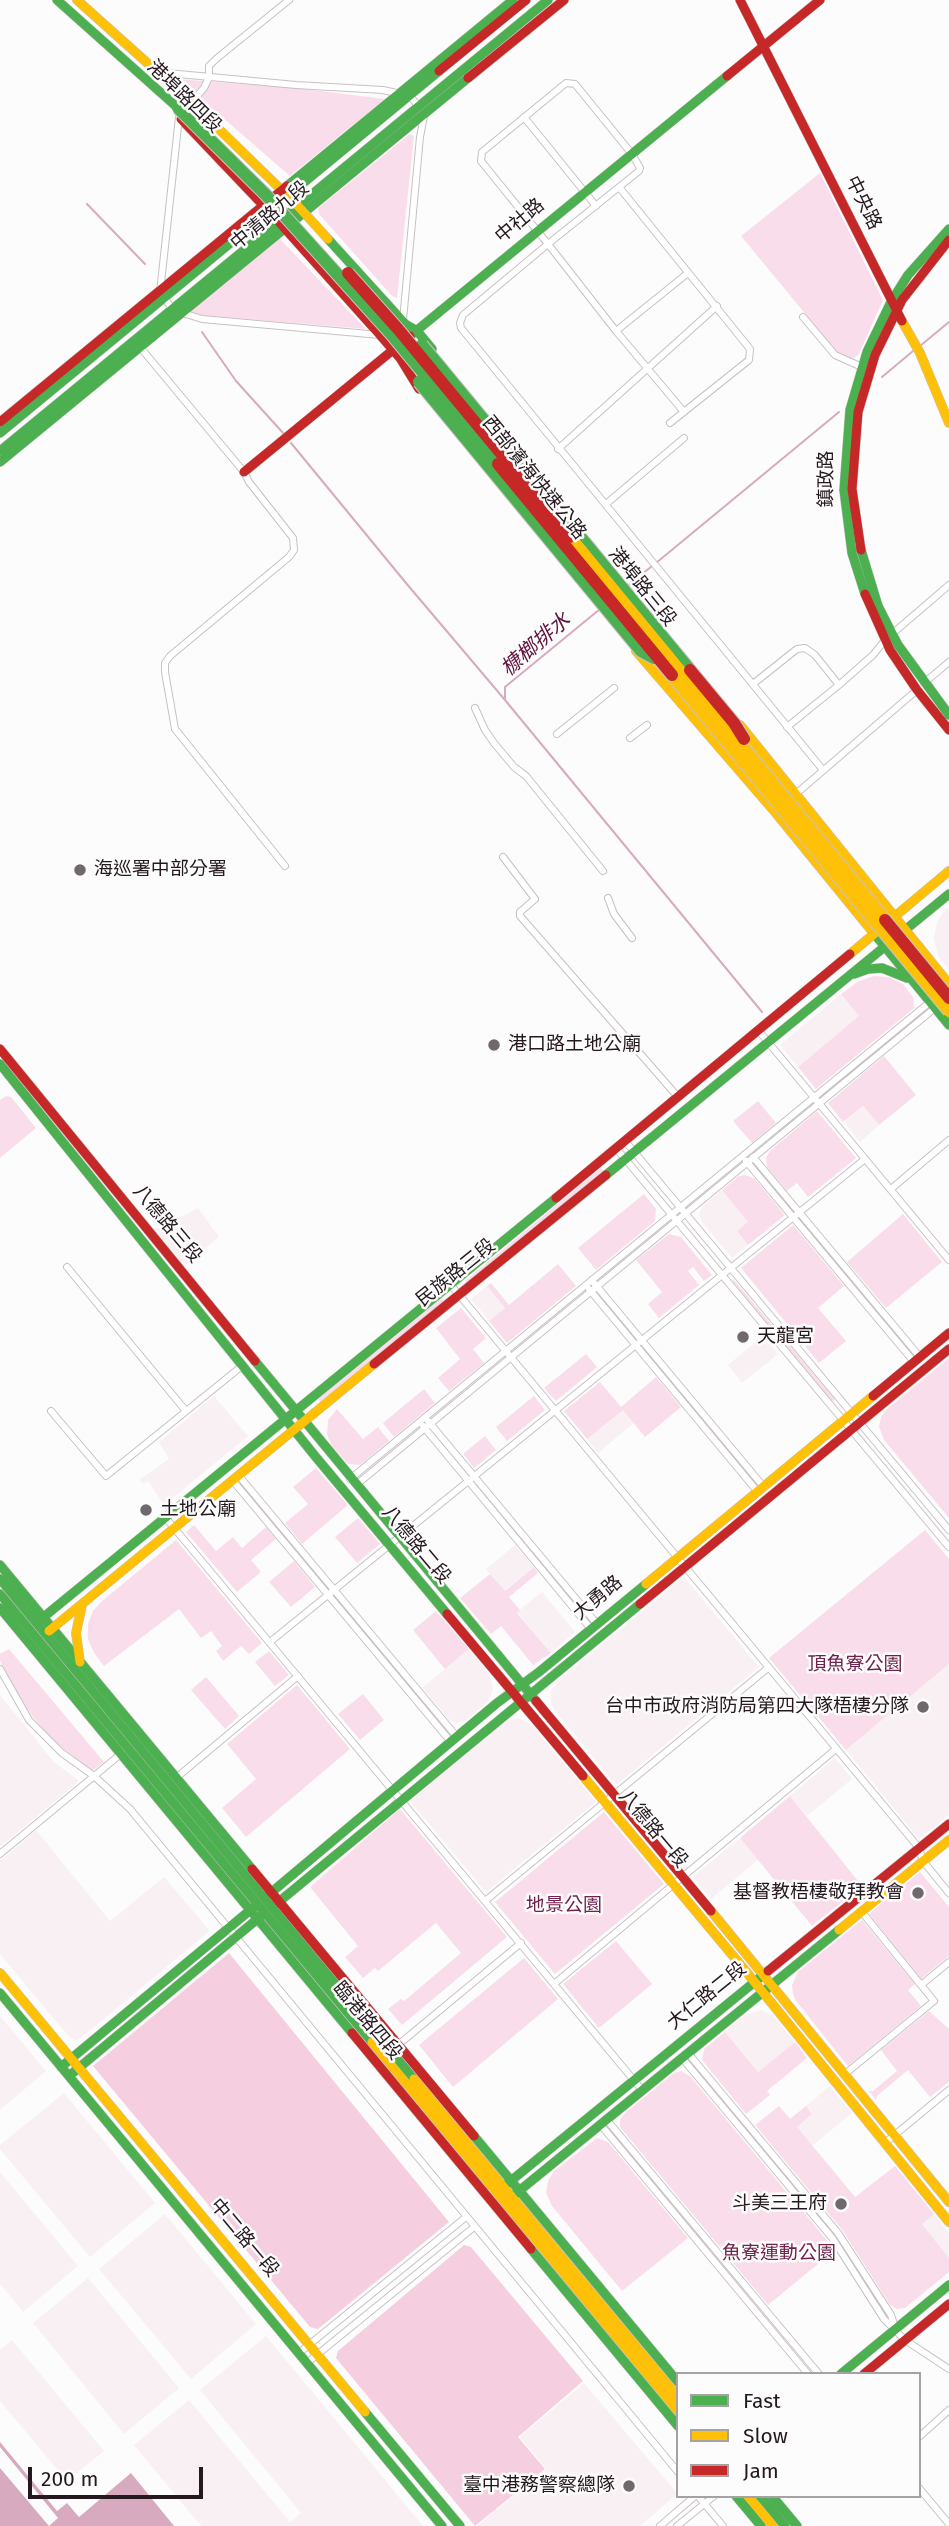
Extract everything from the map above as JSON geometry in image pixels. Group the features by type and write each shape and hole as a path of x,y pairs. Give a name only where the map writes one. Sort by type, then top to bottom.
{"main road":[{"name":"港埠路四段","path":"50,0 179,117 275,217"},
{"name":"西部濱海快速公路","path":"57,0 178,108 265,194 392,335 949,1011"},
{"name":"西部濱海快速公路","path":"67,0 183,102 272,191 360,286 949,998"},
{"name":"港埠路四段","path":"78,0 192,103 293,202"},
{"name":"中清路九段","path":"413,102 513,0"},
{"name":"中清路九段","path":"0,451 170,304 413,102 526,0"},
{"name":"中清路九段","path":"0,433 170,304 413,102 548,0"},
{"name":"中清路九段","path":"413,102 564,0"},
{"name":"中央路","path":"740,0 916,347 949,423"},
{"name":"中社路","path":"244,472 396,355 410,329 538,231 820,0"},
{"name":"港埠路三段","path":"293,202 410,329 624,589 797,793 884,925 884,946 949,1025"},
{"name":"港埠路三段","path":"275,217 380,335 641,651 660,661"},
{"name":"鎮政路","path":"888,637 862,557 852,489 853,455 864,390 894,306 908,275 949,229"},
{"name":"鎮政路","path":"949,240 876,331 850,410 845,454 846,519 852,553 870,609 949,730"},
{"name":"中清路九段","path":"0,462 140,346 170,304"},
{"name":"中清路九段","path":"0,422 170,304"},
{"name":"港埠路三段","path":"410,329 734,723 777,789"},
{"name":"港埠路三段","path":"396,355 422,379 808,854 884,925 905,930 949,984"},
{"name":"港埠路三段","path":"624,589 790,797 829,838"},
{"name":"鎮政路","path":"920,687 949,715"},
{"name":"民族路三段","path":"37,1631 165,1517 620,1145 949,871"},
{"name":"民族路三段","path":"37,1631 82,1604 949,894"},
{"path":"846,977 865,970 882,968 899,973 914,983"},
{"name":"八德路三段","path":"0,1049 17,1079 242,1366 290,1415"},
{"name":"八德路三段","path":"0,1064 17,1079 290,1415"},
{"name":"大勇路","path":"70,2067 851,1422 917,1359 949,1333"},
{"name":"大勇路","path":"397,1795 454,1739 522,1692 594,1626 681,1562 760,1489 949,1349"},
{"name":"八德路二段","path":"290,1415 522,1692"},
{"name":"八德路二段","path":"299,1426 353,1482 395,1540"},
{"path":"0,1565 37,1631"},
{"path":"0,1579 37,1631"},
{"path":"0,1594 37,1631"},
{"path":"80,1662 76,1632 82,1604"},
{"path":"0,1608 37,1631"},
{"name":"臨港路四段","path":"37,1631 80,1662 132,1745 176,1777 265,1906 398,2045 504,2195 676,2423"},
{"name":"臨港路四段","path":"37,1631 504,2195 676,2409"},
{"name":"臨港路四段","path":"37,1631 504,2195 676,2395"},
{"name":"八德路一段","path":"522,1692 764,1983"},
{"name":"大仁路二段","path":"504,2195 603,2122 638,2085 685,2055 764,1983 861,1911 921,1855 949,1824"},
{"name":"大仁路二段","path":"504,2195 921,1855 949,1840"},
{"name":"中二路一段","path":"0,1973 70,2067 308,2354 442,2526"},
{"path":"764,1983 845,2074 949,2222"},
{"path":"764,1983 890,2139 947,2197"},
{"name":"中二路一段","path":"0,1993 70,2067"},
{"name":"臨港路四段","path":"504,2195 676,2380"},
{"path":"843,2372 949,2285"},
{"path":"866,2372 949,2304"},
{"name":"中二路一段","path":"308,2354 460,2526"},
{"path":"738,2498 761,2526"},
{"path":"750,2498 773,2526"},
{"path":"762,2498 785,2526"},
{"path":"774,2498 797,2526"}],"street":[{"path":"289,0 209,66 209,77 204,88 179,117 170,304 202,319 380,335"},
{"path":"156,72 413,102 420,137 410,329"},
{"path":"684,412 616,331 548,243 480,158 482,152 566,83 575,84 632,154 640,168 548,243 463,316 461,328 824,770"},
{"path":"524,117 596,206"},
{"path":"619,187 750,349 750,357 670,423"},
{"path":"616,331 688,273"},
{"path":"558,449 717,306"},
{"path":"803,317 835,355 862,367"},
{"path":"140,346 244,472 293,538 294,550 289,557 165,663 175,729 285,866"},
{"path":"606,504 684,439"},
{"path":"787,727 839,685 873,655 888,637 949,585"},
{"path":"752,684 797,649 805,648 839,685"},
{"path":"797,793 949,662"},
{"path":"557,733 614,688"},
{"path":"475,708 494,743 514,767 526,776 603,871"},
{"path":"630,738 646,725"},
{"path":"503,857 534,899 520,912 520,916 678,1097"},
{"path":"608,898 614,914 632,938"},
{"path":"353,1482 932,1005"},
{"path":"758,1030 949,1259"},
{"path":"891,1189 949,1140"},
{"path":"620,1145 683,1211 730,1268 949,1547"},
{"path":"620,1145 674,1218 722,1275 949,1530"},
{"path":"748,1157 917,1359"},
{"path":"270,1642 865,1158"},
{"path":"67,1267 187,1411"},
{"path":"450,1284 836,1749 949,1894"},
{"path":"591,1286 760,1489"},
{"path":"51,1411 106,1476 242,1366"},
{"path":"425,1423 594,1626"},
{"path":"236,1478 454,1739"},
{"path":"165,1517 638,2085"},
{"path":"485,1901 768,1668"},
{"path":"0,1670 29,1720 62,1753 94,1776 130,1809 676,2470"},
{"path":"176,1777 298,1676"},
{"path":"0,1854 132,1745"},
{"path":"554,1984 836,1749"},
{"path":"845,2074 934,2001 861,1911"},
{"path":"398,2045 520,1943"},
{"path":"921,1985 949,1962"},
{"path":"685,2055 833,2238 884,2319 905,2340 949,2369"},
{"path":"890,2139 949,2090"},
{"path":"603,2122 806,2372"},
{"path":"603,2122 817,2372"},
{"path":"308,2354 466,2217"},
{"path":"308,2354 474,2227"},
{"path":"921,2435 949,2410"},
{"path":"921,2490 949,2524"},
{"path":"660,2526 695,2498"},
{"path":"699,2498 723,2526"},
{"path":"677,2526 710,2498"}],"shaded area":[{"path":"946,908 949,911 949,970 938,956 934,938 937,922"},
{"path":"841,994 860,1016 798,1067 780,1045"},
{"path":"863,1106 879,1125 860,1142 844,1122"},
{"path":"722,1190 749,1222 737,1231 748,1245 732,1258 702,1222 699,1214 703,1206"},
{"path":"198,1208 219,1237 185,1265 155,1230"},
{"path":"487,1286 505,1308 489,1321 471,1299"},
{"path":"763,1336 778,1354 742,1383 728,1365"},
{"path":"214,1396 248,1436 164,1505 148,1481 143,1484 139,1480 169,1459 159,1442"},
{"path":"623,1409 634,1423 598,1453 587,1439"},
{"path":"515,1545 534,1567 504,1591 486,1569"},
{"path":"684,1577 759,1667 616,1785 555,1711 551,1702 551,1691 558,1681"},
{"path":"542,1592 575,1632 551,1653 517,1612"},
{"path":"469,1649 490,1675 493,1690 488,1702 465,1721 457,1723 449,1720 422,1688"},
{"name":"台中市政府消防局第四大隊梧棲分隊","path":"949,1664 949,1815 919,1839 846,1750"},
{"path":"0,1695 54,1762 79,1781 0,1847"},
{"path":"511,1719 521,1719 532,1725 596,1802 486,1892 410,1801"},
{"path":"835,1758 852,1779 807,1816 790,1796"},
{"path":"36,1830 110,1921 164,1877 210,1931 77,2041 70,2038 0,1954 0,1861"},
{"path":"740,1838 758,1860 711,1899 693,1877"},
{"path":"229,1953 449,2222 318,2329 310,2327 93,2066"},
{"path":"761,2010 773,2016 795,2042 758,2072 725,2032 747,2014"},
{"path":"0,2016 46,2071 0,2110"},
{"path":"830,2086 852,2113 812,2146 796,2127 812,2114 806,2106"},
{"path":"64,2093 155,2203 90,2257 0,2149 0,2145"},
{"path":"0,2172 78,2266 23,2312 0,2284"},
{"path":"165,2214 256,2324 191,2379 99,2269"},
{"path":"934,2214 949,2233 949,2258 921,2224"},
{"path":"464,2245 471,2247 583,2381 518,2437 545,2469 475,2526 336,2358 338,2351"},
{"path":"88,2278 179,2388 124,2434 33,2323"},
{"path":"266,2336 423,2526 201,2526 134,2445 189,2400 290,2522 301,2513 200,2390"},
{"path":"12,2340 104,2451 67,2481 0,2401 0,2350"},
{"path":"584,2383 676,2495 640,2526 477,2526 546,2469 520,2437"},
{"path":"0,2442 57,2511 67,2503 79,2517 131,2473 174,2526 0,2526"}],"green space":[{"path":"178,79 296,88 385,99 290,176"},
{"path":"410,134 414,136 397,298 392,296 319,214 318,208"},
{"path":"820,173 883,300 859,354 849,359 836,351 741,236"},
{"path":"279,238 366,329 187,314"},
{"path":"874,976 889,977 903,984 913,997 914,1008 816,1089 798,1067 859,1016 841,994 859,981"},
{"path":"884,1056 916,1095 879,1125 863,1106 843,1122 828,1103"},
{"path":"6,1096 11,1097 36,1128 0,1158 0,1100"},
{"path":"758,1101 776,1123 752,1143 733,1121"},
{"path":"817,1111 856,1158 808,1197 797,1183 787,1191 767,1167 766,1158 770,1151"},
{"path":"601,1168 603,1171 465,1281"},
{"path":"739,1176 754,1178 785,1215 748,1245 737,1231 748,1222 722,1190"},
{"path":"644,1194 656,1209 655,1221 596,1270 578,1248"},
{"path":"903,1214 942,1262 886,1308 847,1262"},
{"path":"793,1225 844,1286 818,1308 846,1341 819,1363 741,1268"},
{"path":"669,1234 681,1237 712,1275 704,1281 693,1267 688,1271 699,1285 659,1318 648,1304 662,1292 636,1260"},
{"path":"558,1264 576,1286 507,1343 489,1321 505,1308 487,1286 491,1283 509,1305"},
{"path":"733,1279 835,1399 832,1401"},
{"path":"442,1298 444,1301 320,1402 318,1399"},
{"path":"461,1308 486,1338 473,1349 484,1363 449,1391 438,1378 460,1359 436,1328"},
{"path":"586,1354 597,1367 556,1401 544,1388"},
{"path":"949,1358 949,1518 884,1440 879,1427 886,1410"},
{"path":"656,1377 681,1407 645,1437 623,1410 587,1439 564,1411 600,1382 621,1407"},
{"path":"424,1389 435,1403 394,1437 383,1423"},
{"path":"534,1396 545,1410 507,1441 496,1427"},
{"path":"337,1409 363,1439 378,1427 389,1441 360,1465 348,1464 332,1446 327,1435 328,1420"},
{"path":"485,1436 496,1450 474,1468 463,1454"},
{"path":"316,1468 348,1505 302,1544 285,1523 308,1504 293,1487"},
{"path":"358,1518 380,1544 357,1563 335,1537"},
{"path":"194,1525 216,1551 233,1537 242,1548 266,1527 276,1539 251,1560 261,1572 237,1592 186,1532"},
{"name":"頂魚寮公園","path":"925,1530 949,1559 949,1664 846,1750 769,1658"},
{"path":"176,1540 262,1643 249,1654 241,1646 223,1661 216,1651 222,1646 211,1631 201,1638 179,1609 104,1666 88,1639 88,1624 93,1611"},
{"path":"294,1561 315,1587 291,1607 269,1582"},
{"path":"534,1567 538,1573 509,1597 520,1610 517,1613 551,1653 533,1665 501,1626 491,1634 460,1598 490,1574 505,1591"},
{"path":"436,1611 469,1649 445,1669 413,1630"},
{"path":"9,1649 104,1762 92,1771 50,1738 19,1699 0,1661 0,1654"},
{"path":"269,1651 289,1675 275,1686 255,1662"},
{"path":"206,1677 239,1716 225,1729 191,1690"},
{"path":"297,1685 350,1749 246,1837 222,1808 256,1779 227,1744"},
{"path":"363,1694 384,1720 360,1740 338,1714"},
{"path":"790,1796 862,1886 812,1926 740,1838"},
{"path":"400,1809 507,1937 402,2025 388,2009 401,1999 404,2001 461,1953 436,1923 378,1971 375,1968 363,1978 345,1957 358,1946 310,1887"},
{"name":"地景公園","path":"604,1812 664,1884 555,1974 495,1902"},
{"path":"920,1872 949,1907 949,1956 921,1979 869,1914"},
{"path":"862,1920 915,1984 908,1990 921,2006 848,2066 796,2001 792,1985 798,1972"},
{"path":"616,1941 652,1984 599,2028 563,1984"},
{"path":"524,1958 558,1999 453,2087 419,2045"},
{"path":"929,2011 949,2029 949,2082 930,2097 908,2070 877,2096 876,2100 869,2091 873,2091 897,2071 881,2050"},
{"path":"725,2032 758,2072 795,2042 807,2058 767,2091 770,2095 746,2114 702,2060 704,2049"},
{"name":"魚寮運動公園","path":"681,2071 690,2076 835,2250 768,2305 620,2127 624,2114 674,2073"},
{"path":"779,2106 790,2119 806,2106 812,2114 797,2127 855,2197 895,2166 934,2214 922,2224 949,2258 949,2272 905,2308 897,2309 890,2305 843,2231 755,2125"},
{"path":"613,2132 812,2372 812,2372 611,2133"},
{"path":"597,2138 608,2142 688,2238 622,2291 552,2206 546,2193 548,2181 554,2171"}],"pier":[{"path":"0,2447 58,2518 49,2526 0,2468"}],"waterway":[{"path":"87,204 145,264"},
{"name":"槺榔排水","path":"920,346 949,322"},
{"path":"202,332 236,381 284,434"},
{"name":"槺榔排水","path":"882,377 913,351"},
{"name":"槺榔排水","path":"656,563 839,412"},
{"path":"291,443 505,700"},
{"name":"槺榔排水","path":"629,585 652,566"},
{"name":"槺榔排水","path":"600,609 505,687 505,700 762,1012"}],"traffic: fast":[{"path":"57,0 178,108"},
{"path":"287,186 513,0"},
{"path":"0,451 548,0"},
{"path":"0,433 439,71"},
{"path":"410,336 727,76"},
{"path":"0,462 468,78"},
{"path":"178,108 265,194 392,335 498,464"},
{"path":"865,594 852,553 844,490 850,410 867,352 891,302 908,275 949,229"},
{"path":"328,239 407,326"},
{"path":"405,324 417,331 432,349"},
{"path":"422,345 690,670"},
{"path":"419,382 641,651 654,658"},
{"path":"861,550 878,606 898,645 949,715"},
{"path":"606,1175 949,894"},
{"path":"872,931 949,1025"},
{"path":"854,974 882,968 907,978"},
{"path":"0,1064 315,1456 447,1614"},
{"path":"40,1620 556,1198"},
{"path":"255,1361 536,1701"},
{"path":"0,1565 252,1869"},
{"path":"0,1579 414,2079"},
{"path":"267,1896 497,1703 646,1584"},
{"path":"0,1594 372,2042"},
{"path":"275,1905 640,1604"},
{"path":"0,1608 352,2033"},
{"path":"61,2067 254,1907"},
{"path":"69,2076 261,1916"},
{"path":"514,2195 839,1930"},
{"path":"507,2184 768,1971"},
{"path":"0,1993 442,2526"},
{"path":"474,2136 676,2380"},
{"path":"531,2249 676,2424"},
{"path":"843,2372 949,2285"},
{"path":"365,2412 460,2526"},
{"path":"738,2498 761,2526"},
{"path":"762,2498 785,2526"},
{"path":"774,2498 797,2526"}],"traffic: slow":[{"path":"77,0 192,103 298,206 328,239"},
{"path":"902,321 920,353 949,423"},
{"path":"570,537 885,920"},
{"path":"636,651 775,812 872,931"},
{"path":"672,675 949,1011"},
{"path":"740,725 949,984"},
{"path":"850,954 949,871"},
{"path":"49,1631 374,1364"},
{"path":"646,1584 873,1396"},
{"path":"80,1662 76,1633 82,1605"},
{"path":"583,1776 949,2222"},
{"path":"839,1930 949,1840"},
{"path":"711,1911 949,2202"},
{"path":"0,1973 365,2412"},
{"path":"372,2042 676,2409"},
{"path":"414,2079 676,2395"},
{"path":"750,2498 773,2526"}],"traffic: jam":[{"path":"439,71 526,0"},
{"path":"468,78 564,0"},
{"path":"740,0 902,321"},
{"path":"727,76 820,0"},
{"path":"181,119 279,222 380,335 400,358 419,389"},
{"path":"0,422 287,186"},
{"path":"861,550 852,489 858,412 875,355 902,300 949,240"},
{"path":"348,273 398,329 570,537"},
{"path":"244,472 410,336"},
{"path":"498,464 672,675"},
{"path":"865,594 890,650 949,730"},
{"path":"690,670 744,739"},
{"path":"885,920 949,998"},
{"path":"556,1198 850,954"},
{"path":"0,1049 255,1361"},
{"path":"374,1364 606,1175"},
{"path":"873,1396 949,1333"},
{"path":"640,1604 949,1349"},
{"path":"447,1614 583,1776"},
{"path":"536,1701 711,1911"},
{"path":"768,1971 949,1824"},
{"path":"252,1869 474,2136"},
{"path":"352,2033 531,2249"},
{"path":"866,2372 949,2304"}],"place":[{"name":"海巡署中部分署","path":"80,870"},
{"name":"港口路土地公廟","path":"494,1045"},
{"name":"天龍宮","path":"743,1337"},
{"name":"土地公廟","path":"146,1510"},
{"name":"台中市政府消防局第四大隊梧棲分隊","path":"923,1707"},
{"name":"基督教梧棲敬拜教會","path":"918,1893"},
{"name":"斗美三王府","path":"841,2204"},
{"name":"臺中港務警察總隊","path":"629,2486"}]}
